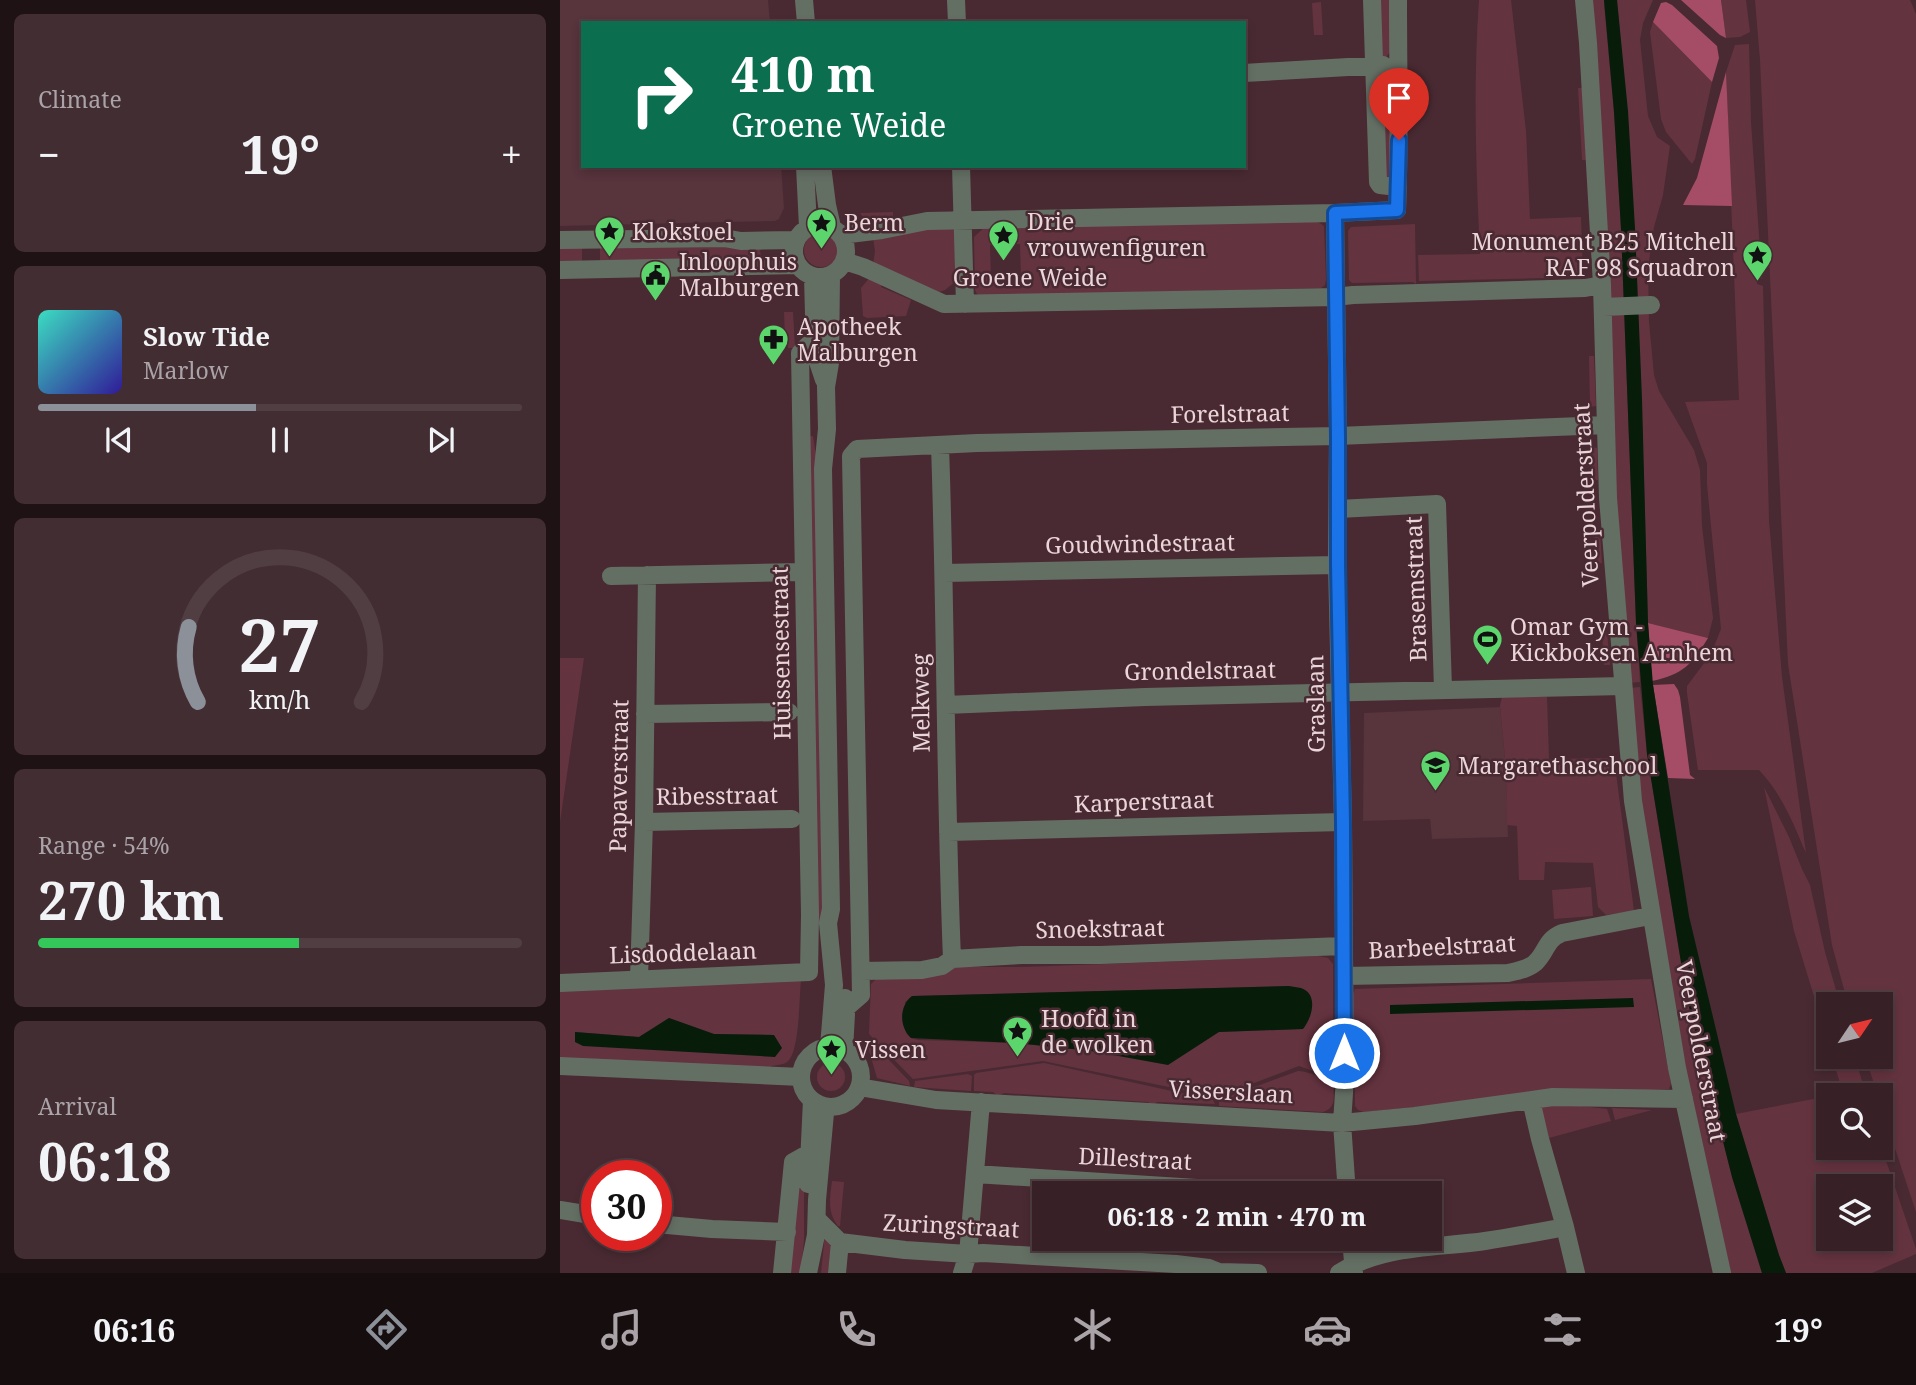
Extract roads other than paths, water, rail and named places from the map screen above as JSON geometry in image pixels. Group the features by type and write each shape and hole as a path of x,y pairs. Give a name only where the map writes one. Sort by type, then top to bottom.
{"street":[{"path":"792,0 794,21"},
{"path":"804,0 806,21"},
{"path":"956,0 957,21"},
{"path":"1372,0 1378,182 1380,185 1398,187"},
{"path":"560,240 724,238 741,241 802,233 820,224 837,231 882,230 927,221 963,219 1397,210 1398,0"},
{"name":"Veerpolderstraat","path":"1584,0 1602,285 1607,307 1605,425 1608,498 1633,801 1669,1020 1721,1273"},
{"path":"1246,73 1374,67 1397,63"},
{"path":"805,168 802,233 794,252 802,270 822,276 838,270 844,261 847,248 827,205 822,168"},
{"path":"961,168 965,304"},
{"name":"Graslaan","path":"1335,213 1345,1078 1342,1123 1346,1181"},
{"name":"Groene Weide","path":"844,261 944,304 1335,297 1585,288 1602,285"},
{"path":"560,270 798,265"},
{"name":"Huissensestraat","path":"822,276 815,353 826,387"},
{"name":"Huissensestraat","path":"822,276 830,363 826,387 827,429 823,469 831,909 828,923 836,1048"},
{"path":"1607,307 1648,305"},
{"name":"Huissensestraat","path":"809,972 800,353 815,338"},
{"name":"Forelstraat","path":"857,449 989,443 1338,436 1605,425"},
{"name":"Melkweg","path":"940,446 952,959"},
{"name":"Huissensestraat","path":"846,1008 861,995 852,456 857,449"},
{"name":"Brasemstraat","path":"1338,509 1437,504 1443,689"},
{"name":"Goudwindestraat","path":"944,573 1338,565"},
{"path":"611,576 803,572"},
{"name":"Papaverstraat","path":"639,978 647,575"},
{"name":"Grondelstraat","path":"946,705 1145,696 1623,686"},
{"path":"645,714 789,712"},
{"name":"Ribesstraat","path":"644,822 792,819"},
{"name":"Karperstraat","path":"948,832 1343,822"},
{"name":"Huissensestraat","path":"831,909 836,924 846,1008 836,1048"},
{"path":"810,915 829,940"},
{"name":"Barbeelstraat","path":"1344,976 1508,973 1522,970 1537,961 1554,936 1650,916"},
{"name":"Snoekstraat","path":"861,971 922,970 942,966 952,959 1022,955 1100,955 1343,946"},
{"name":"Lisdoddelaan","path":"560,983 809,972"},
{"path":"809,1267 816,1235 825,1113 802,1086 801,1077 805,1062 816,1051 836,1048 851,1055 860,1069 859,1087 855,1096 847,1103 837,1107 820,1104"},
{"path":"560,1066 801,1077"},
{"name":"Visserslaan","path":"859,1087 936,1100 1342,1123 1553,1097 1684,1099"},
{"path":"1531,1100 1576,1273"},
{"path":"962,1273 968,1254 981,1102"},
{"path":"809,1267 808,1153 820,1104"},
{"path":"782,1273 793,1161 808,1153"},
{"name":"Dillestraat","path":"975,1174 1086,1181"},
{"path":"560,1210 581,1213"},
{"path":"817,1219 840,1242 837,1273"},
{"path":"672,1225 787,1232"},
{"path":"1350,1251 1349,1270 1384,1254 1565,1227"},
{"name":"Zuringstraat","path":"840,1242 905,1250 997,1254 1136,1268 1198,1267 1219,1272 1258,1273"}],"place":[{"name":"Berm","path":"821,250"},
{"name":"Klokstoel","path":"609,259"},
{"name":"Drie vrouwenfiguren","path":"1004,262"},
{"name":"Monument B25 Mitchell RAF 98 Squadron","path":"1758,282"},
{"name":"Inloophuis Malburgen","path":"656,302"},
{"name":"Apotheek Malburgen","path":"774,367"},
{"name":"Omar Gym - Kickboksen Arnhem","path":"1487,667"},
{"name":"Margarethaschool","path":"1435,793"},
{"name":"Hoofd in de wolken","path":"1018,1059"},
{"name":"Vissen","path":"832,1077"}]}
